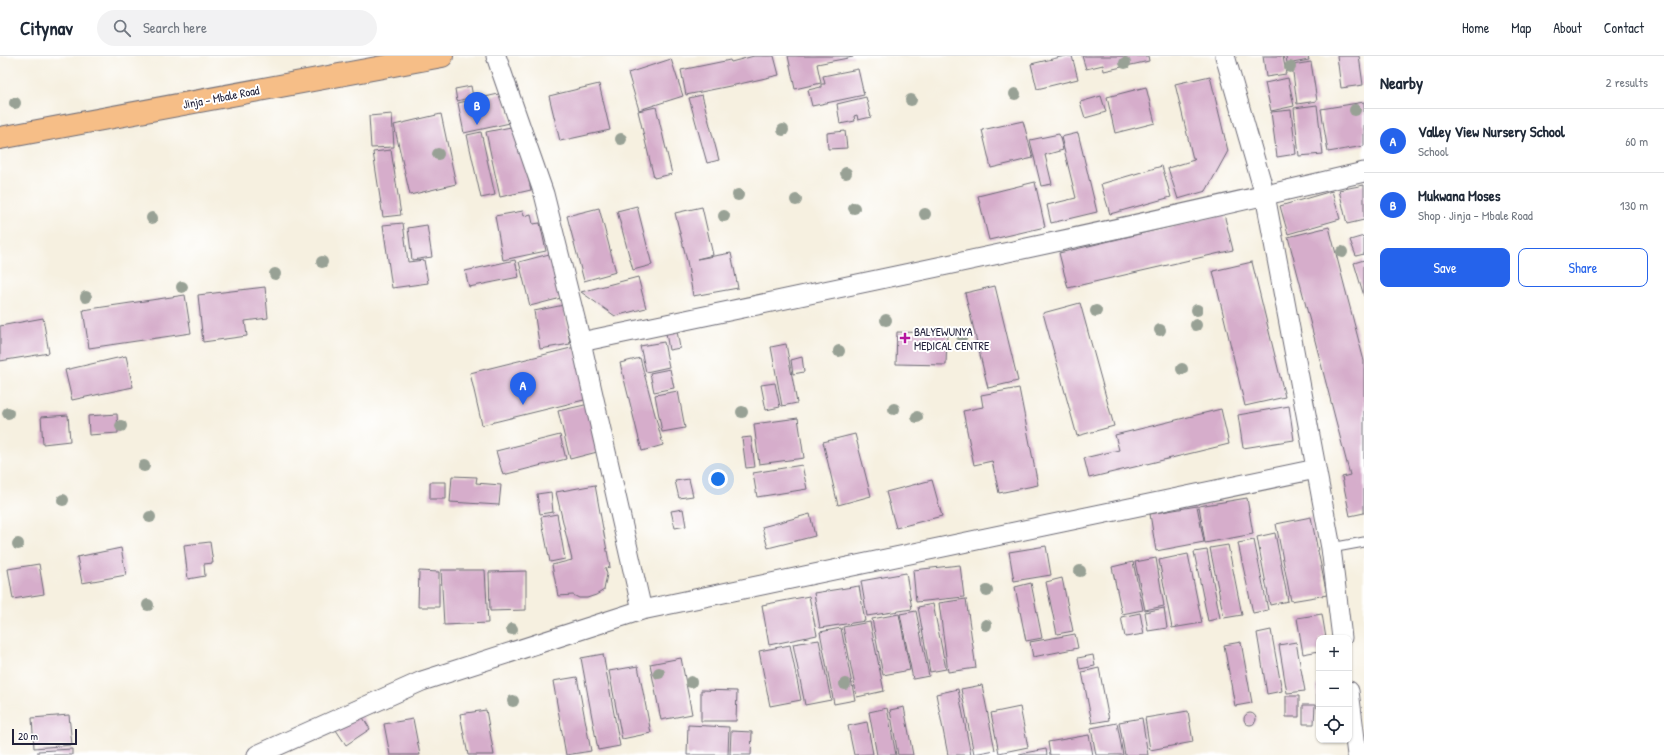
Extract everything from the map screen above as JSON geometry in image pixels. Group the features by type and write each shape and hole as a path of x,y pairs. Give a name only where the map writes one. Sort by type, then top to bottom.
{"main road":[{"name":"Jinja - Mbale Road","path":"0,138 442,56"}],"street":[{"path":"496,56 544,194 581,342 642,610"},
{"path":"1225,56 1265,195 1331,548 1342,635"},
{"path":"581,342 885,278 1364,172"},
{"path":"257,755 422,682 642,610 1316,469"},
{"path":"1351,707 1357,755"}],"lane":[{"path":"1331,548 1364,542"}],"building":[{"path":"754,56 774,56 779,75 686,95 681,70 730,60 731,62"},
{"path":"788,56 853,57 817,64 821,83 795,89"},
{"path":"1065,56 1072,56 1078,79 1037,89 1031,64"},
{"path":"1082,56 1148,56 1149,61 1104,71 1103,65 1086,69"},
{"path":"1263,56 1283,56 1286,74 1266,77"},
{"path":"1286,56 1308,56 1309,60 1287,64"},
{"path":"1337,56 1359,56 1363,85 1341,88"},
{"path":"671,59 683,96 639,110 628,73"},
{"path":"1311,62 1317,101 1297,104 1292,65"},
{"path":"858,69 864,95 812,106 808,90 821,87 821,84 825,84 823,76"},
{"path":"1210,76 1228,151 1206,191 1178,199 1168,168 1195,159 1193,159 1175,84"},
{"path":"1288,78 1294,106 1271,111 1265,83"},
{"path":"599,84 610,130 560,141 549,96"},
{"path":"471,86 473,97 457,101 455,89"},
{"path":"1146,87 1155,123 1115,133 1107,97"},
{"path":"503,93 510,123 464,133 458,103"},
{"path":"702,95 719,160 707,163 689,98"},
{"path":"1101,96 1106,112 1085,118 1080,102"},
{"path":"866,97 871,117 858,120 857,115 854,116 855,121 840,124 837,104"},
{"path":"1364,102 1364,146 1328,152 1321,109"},
{"path":"1317,105 1323,154 1299,156 1294,108"},
{"path":"656,107 672,174 654,178 638,111"},
{"path":"1291,110 1296,154 1277,157 1271,112"},
{"path":"392,114 394,147 371,148 369,116"},
{"path":"441,114 456,184 410,195 394,125"},
{"path":"1023,121 1033,158 991,168 982,130"},
{"path":"516,126 531,190 500,197 486,132"},
{"path":"845,131 847,148 828,149 827,133"},
{"path":"481,132 495,195 481,198 467,135"},
{"path":"1078,133 1097,212 1051,223 1047,205 1076,198 1061,137"},
{"path":"1059,134 1063,150 1045,155 1052,184 1041,186 1030,140"},
{"path":"391,150 401,215 383,217 373,152"},
{"path":"1162,166 1171,197 1110,214 1101,184"},
{"path":"1035,182 1045,227 989,240 978,196"},
{"path":"1364,185 1364,220 1347,224 1339,190"},
{"path":"1332,191 1340,219 1288,234 1280,206"},
{"path":"637,206 652,265 633,270 617,211"},
{"path":"702,207 713,255 697,259 731,253 738,288 693,296 687,261 675,213"},
{"path":"599,208 616,272 584,281 567,216"},
{"path":"523,211 524,216 531,214 533,224 540,223 546,251 503,260 495,216"},
{"path":"1224,214 1233,250 1068,288 1059,253"},
{"path":"403,223 408,262 424,260 428,283 392,288 383,225"},
{"path":"427,225 432,257 412,260 408,228"},
{"path":"1329,227 1364,361 1364,513 1350,516 1342,477 1350,475 1288,237"},
{"path":"1364,236 1364,254 1356,256 1350,240"},
{"path":"553,253 565,297 530,306 519,262"},
{"path":"515,260 519,277 469,287 465,271"},
{"path":"1364,260 1364,296 1354,263"},
{"path":"1252,262 1285,397 1245,406 1213,271"},
{"path":"638,277 646,308 615,316 581,292"},
{"path":"995,286 1018,381 988,388 965,293"},
{"path":"265,287 268,318 245,321 247,336 203,342 198,295"},
{"path":"185,295 191,333 89,348 83,310"},
{"path":"1080,303 1114,426 1077,436 1043,313"},
{"path":"564,305 570,344 540,349 534,311"},
{"path":"43,318 49,353 0,361 0,326"},
{"path":"677,331 680,348 669,350 666,333"},
{"path":"897,332 947,333 946,365 896,364"},
{"path":"664,342 669,367 646,372 640,346"},
{"path":"786,344 797,403 782,406 771,347"},
{"path":"575,347 588,399 482,425 470,373"},
{"path":"126,356 133,387 72,400 65,370"},
{"path":"802,357 804,372 793,374 791,360"},
{"path":"640,358 663,445 642,451 620,363"},
{"path":"670,369 674,388 654,392 650,373"},
{"path":"775,383 780,407 766,410 761,385"},
{"path":"1019,388 1038,485 999,493 992,461 974,465 963,411 983,407 981,395"},
{"path":"678,391 685,428 662,432 655,395"},
{"path":"589,404 601,451 570,459 558,411"},
{"path":"1289,406 1294,440 1243,448 1238,415"},
{"path":"1221,409 1229,444 1089,478 1084,458 1119,450 1115,435"},
{"path":"117,414 118,433 89,435 88,416"},
{"path":"68,415 70,441 43,444 41,417"},
{"path":"798,418 804,458 759,464 754,424"},
{"path":"855,434 871,496 838,505 823,442"},
{"path":"560,435 566,459 503,475 496,451"},
{"path":"751,437 755,467 746,468 742,438"},
{"path":"802,465 807,489 757,497 753,473"},
{"path":"452,476 477,477 476,483 501,485 499,505 450,502"},
{"path":"689,479 693,496 679,498 675,481"},
{"path":"932,480 942,516 896,528 886,492"},
{"path":"430,482 446,482 446,499 430,499"},
{"path":"595,485 610,567 605,568 607,574 604,590 587,598 579,598 573,595 558,596 552,565 572,560 556,492"},
{"path":"551,492 553,512 540,514 537,494"},
{"path":"1247,498 1253,534 1205,543 1199,506"},
{"path":"1197,506 1204,542 1156,551 1150,514"},
{"path":"683,509 686,526 675,528 671,511"},
{"path":"557,514 565,559 550,562 541,517"},
{"path":"810,514 815,536 768,548 762,527"},
{"path":"1311,517 1327,595 1291,601 1276,524"},
{"path":"1275,533 1288,601 1270,605 1257,537"},
{"path":"1254,540 1268,610 1253,613 1238,543"},
{"path":"210,542 213,563 204,564 205,576 188,579 184,545"},
{"path":"1228,545 1242,615 1224,618 1210,548"},
{"path":"1046,546 1051,575 1014,581 1009,552"},
{"path":"121,548 126,575 82,583 77,557"},
{"path":"1207,550 1220,618 1208,621 1194,552"},
{"path":"1188,554 1202,623 1172,628 1159,560"},
{"path":"1156,558 1164,606 1145,610 1135,562"},
{"path":"1133,562 1143,610 1122,614 1112,567"},
{"path":"39,564 44,594 13,599 8,569"},
{"path":"960,565 964,597 916,602 913,570"},
{"path":"441,570 485,570 488,623 444,625"},
{"path":"419,571 439,572 439,607 418,607"},
{"path":"526,571 526,610 490,611 489,572"},
{"path":"906,573 912,609 867,616 861,581"},
{"path":"1062,578 1073,631 1057,634 1046,582"},
{"path":"1031,583 1042,638 1026,641 1015,587"},
{"path":"859,586 865,621 820,628 814,593"},
{"path":"809,596 817,635 769,645 762,605"},
{"path":"966,599 976,668 948,672 939,603"},
{"path":"933,604 946,669 930,672 918,607"},
{"path":"1164,608 1167,628 1148,631 1145,612"},
{"path":"916,611 929,676 913,679 900,614"},
{"path":"1140,613 1144,634 1125,637 1121,617"},
{"path":"899,614 910,670 883,675 872,619"},
{"path":"1322,614 1326,635 1316,635 1316,652 1303,654 1297,618"},
{"path":"870,622 884,691 857,697 843,627"},
{"path":"841,628 855,700 834,704 820,632"},
{"path":"1271,630 1282,691 1267,694 1257,633"},
{"path":"1075,634 1078,648 1033,657 1030,642"},
{"path":"819,640 831,700 805,705 793,644"},
{"path":"1241,642 1252,703 1235,706 1224,645"},
{"path":"1296,642 1305,691 1287,693 1279,645"},
{"path":"790,645 801,700 770,706 759,651"},
{"path":"603,654 620,746 598,750 581,658"},
{"path":"1093,655 1095,666 1080,669 1078,658"},
{"path":"681,658 692,714 661,720 650,664"},
{"path":"638,666 651,733 622,739 609,671"},
{"path":"1099,668 1109,720 1092,723 1082,672"},
{"path":"577,677 591,751 566,755 553,681"},
{"path":"982,685 995,750 974,754 961,689"},
{"path":"958,689 971,755 948,755 936,694"},
{"path":"701,690 737,691 736,721 701,721"},
{"path":"1286,696 1299,696 1299,717 1286,717"},
{"path":"1303,705 1315,705 1314,724 1303,724"},
{"path":"904,707 913,755 898,755 890,710"},
{"path":"1020,707 1028,747 999,753 991,713"},
{"path":"887,708 896,755 877,755 869,712"},
{"path":"486,710 494,755 468,755 460,714"},
{"path":"359,711 370,729 346,745 334,727"},
{"path":"1188,711 1193,742 1150,750 1145,718"},
{"path":"1248,713 1252,713 1256,719 1252,725 1248,725 1244,721 1244,717"},
{"path":"69,715 72,745 34,748 32,718"},
{"path":"1142,718 1148,755 1125,755 1119,722"},
{"path":"413,719 420,755 390,755 384,724"},
{"path":"867,722 873,754 854,755 848,726"},
{"path":"1117,723 1123,755 1096,755 1091,728"},
{"path":"688,725 729,727 728,755 687,755"},
{"path":"731,731 752,732 751,755 730,755"},
{"path":"1089,735 1093,755 1050,755 1048,742"},
{"path":"72,749 72,755 38,755 38,751"},
{"path":"1046,749 1047,755 1019,755 1019,754"}],"place":[{"name":"Mukwana Moses","path":"477,125"},
{"name":"BALYEWUNYA MEDICAL CENTRE","path":"905,338"},
{"name":"Valley View Nursery School","path":"523,405"}]}
